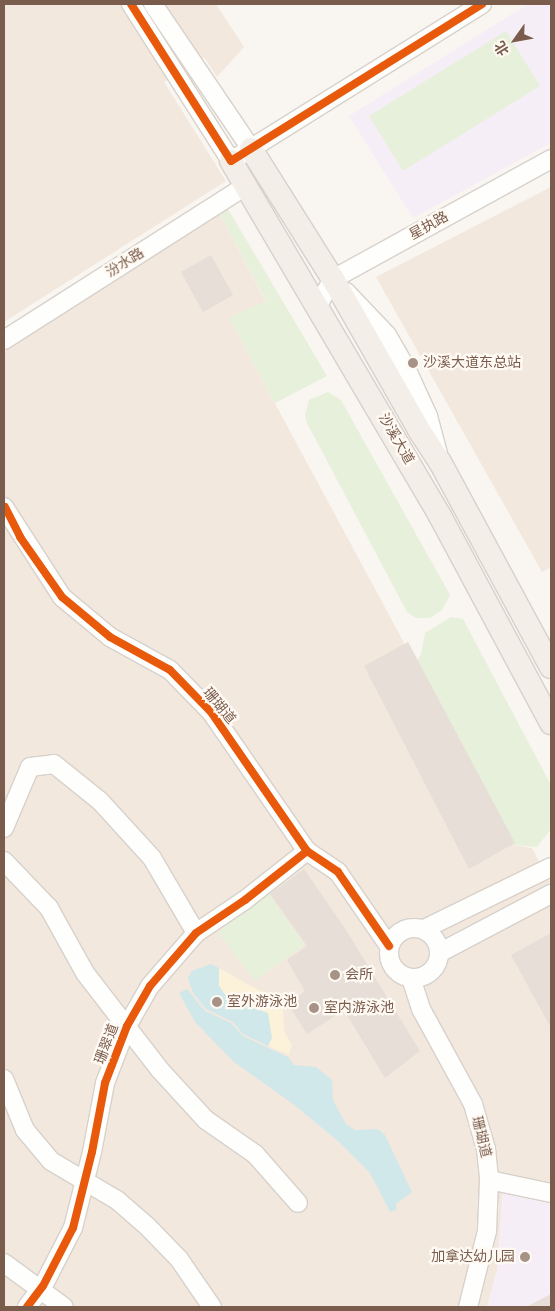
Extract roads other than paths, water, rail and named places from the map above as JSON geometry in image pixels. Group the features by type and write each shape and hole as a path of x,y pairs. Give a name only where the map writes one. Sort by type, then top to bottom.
{"main road":[{"name":"沙溪大道","path":"251,149 333,280 418,430 440,462 551,667"},
{"name":"沙溪大道","path":"231,161 318,305 440,516 551,723"}],"street":[{"path":"131,4 231,161 482,4"},
{"path":"153,4 251,149"},
{"name":"星执路","path":"333,280 551,159"},
{"name":"汾水路","path":"4,340 246,186"},
{"path":"318,305 333,280"},
{"name":"珊瑚道","path":"4,507 20,537 62,596 110,637 170,670 211,712 307,851 338,872 389,946"},
{"path":"4,828 30,767 54,764 100,801 152,858 196,933"},
{"name":"珊翠道","path":"27,1307 41,1289 73,1228 85,1181 105,1083 127,1026 150,986 196,933 245,900 307,851"},
{"path":"4,861 48,908 85,973 160,1070 206,1120 255,1154 298,1203"},
{"path":"424,930 435,939 439,953 431,972 411,978 393,967 389,946 394,936 403,930 424,930 551,868"},
{"path":"439,953 551,894"},
{"name":"珊瑚道","path":"411,978 421,1009 472,1104 486,1148 489,1180 487,1231 468,1307"},
{"path":"4,1079 26,1130 51,1161 117,1200 147,1226 179,1259 212,1307"},
{"path":"489,1180 551,1193"},
{"path":"4,1263 64,1307"}],"water":[{"name":"室外游泳池","path":"211,964 219,968 219,986 228,999 268,1013 272,1038 268,1046 243,1034 233,1022 206,1009 193,993 188,978 192,971"},
{"path":"187,989 205,1011 231,1023 243,1036 288,1057 294,1065 316,1067 332,1080 333,1100 346,1124 355,1130 378,1129 385,1135 412,1192 396,1204 397,1210 390,1212 370,1173 339,1142 293,1104 234,1062 195,1022 179,993"}],"place":[{"name":"沙溪大道东总站","path":"413,363"},
{"name":"会所","path":"335,975"},
{"name":"室外游泳池","path":"217,1002"},
{"name":"室内游泳池","path":"314,1008"},
{"name":"加拿达幼儿园","path":"525,1257"}]}
